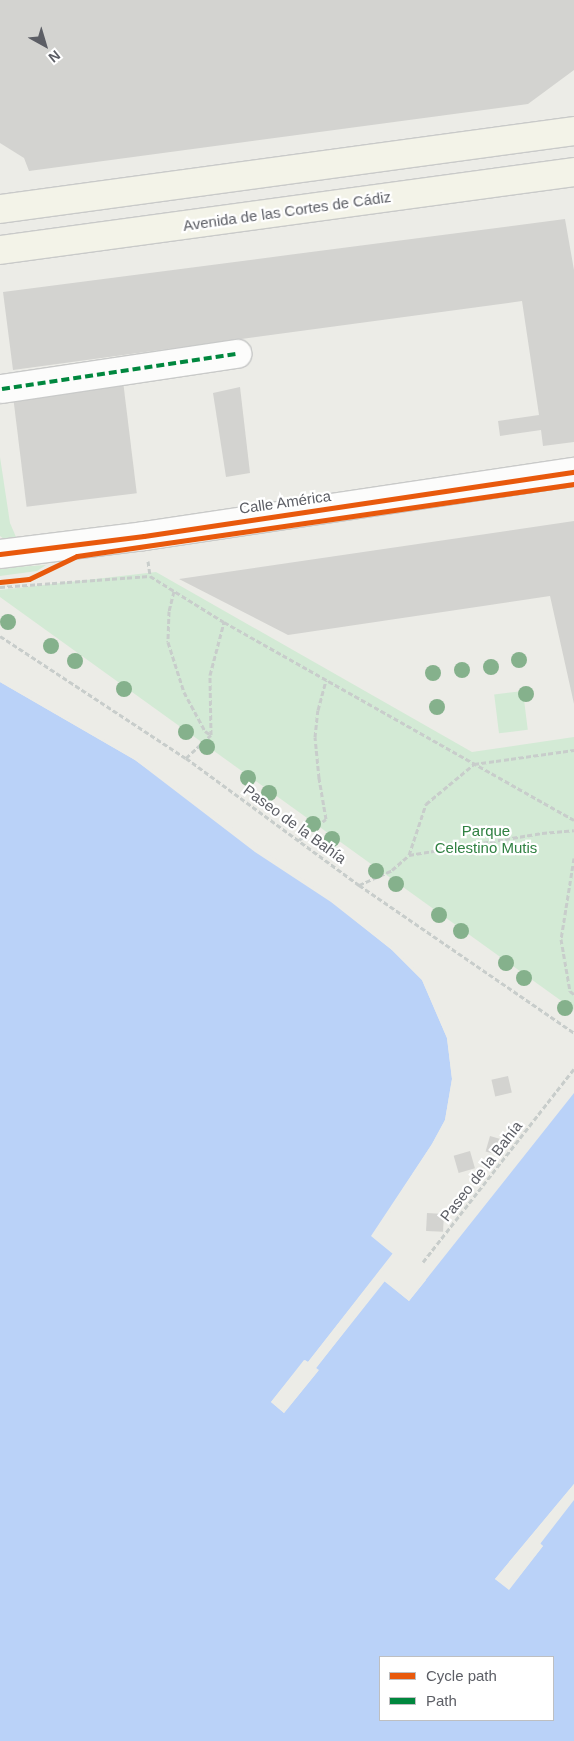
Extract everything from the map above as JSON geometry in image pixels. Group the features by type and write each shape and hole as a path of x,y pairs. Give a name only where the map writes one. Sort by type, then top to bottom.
{"main road":[{"path":"0,209 574,131"},
{"name":"Avenida de las Cortes de Cádiz","path":"0,250 574,172"},
{"path":"0,196 53,202"}],"street":[{"path":"2,389 237,354"},
{"name":"Calle América","path":"0,554 144,536 574,472"}],"path":[{"path":"144,536 150,576"},
{"path":"0,587 150,576 224,622 574,820"},
{"path":"0,582 29,579"},
{"path":"174,591 170,611 168,642 184,692 205,730 211,735"},
{"path":"186,758 211,735 210,675 224,622"},
{"path":"299,840 326,818 319,778 315,737 318,710 326,680"},
{"path":"360,885 392,870 409,855 426,804 474,764 574,750"},
{"path":"409,855 542,833 574,830"},
{"path":"574,858 561,939 570,991 574,994"}],"green space":[{"path":"0,457 10,523 16,537 4,539 0,536"},
{"path":"46,565 37,571 0,576 0,568"},
{"name":"Parque Celestino Mutis","path":"156,572 472,752 574,737 574,1010 0,597 0,590"},
{"path":"523,691 528,730 499,733 494,695"}],"water":[{"path":"0,682 135,760 331,901 392,950 422,980 447,1038 452,1079 445,1120 432,1144 372,1236 393,1253 308,1362 305,1360 271,1402 284,1413 318,1371 316,1368 385,1281 409,1301 574,1093 574,1484 495,1579 509,1589 543,1546 540,1544 574,1500 574,1741 0,1741"}],"pier":[{"path":"0,679 136,758 332,900 393,948 424,978 449,1037 455,1079 448,1121 434,1146 375,1236 393,1250 395,1255 310,1364 305,1363 274,1402 284,1410 315,1371 314,1367 383,1279 386,1279 409,1298 424,1279 426,1280 409,1301 384,1281 316,1368 319,1370 284,1413 271,1402 304,1360 308,1362 393,1254 371,1236 432,1144 445,1120 452,1079 447,1038 422,980 392,950 331,902 255,852 135,760 0,682"},
{"path":"574,1484 574,1488 534,1539 530,1539 499,1578 508,1586 539,1546 538,1542 574,1498 540,1543 543,1546 509,1590 495,1579"}],"building":[{"path":"0,0 574,0 574,70 528,104 29,171 24,158 0,143"},
{"path":"565,219 574,270 574,442 543,446 541,430 500,436 498,421 539,415 522,301 13,370 3,292"},
{"path":"123,381 137,493 27,507 13,395"},
{"path":"240,387 250,473 226,477 213,393"},
{"path":"574,521 574,704 550,596 288,635 179,579"},
{"path":"508,1076 512,1093 495,1096 491,1080"},
{"path":"490,1136 507,1141 503,1156 486,1151"},
{"path":"470,1151 475,1168 459,1173 454,1156"},
{"path":"427,1213 444,1214 443,1232 426,1231"}],"marked path":[{"path":"2,389 237,354"}],"cycle path":[{"path":"0,554 144,536 574,472"},
{"path":"0,582 29,579 77,556 574,484"}]}
